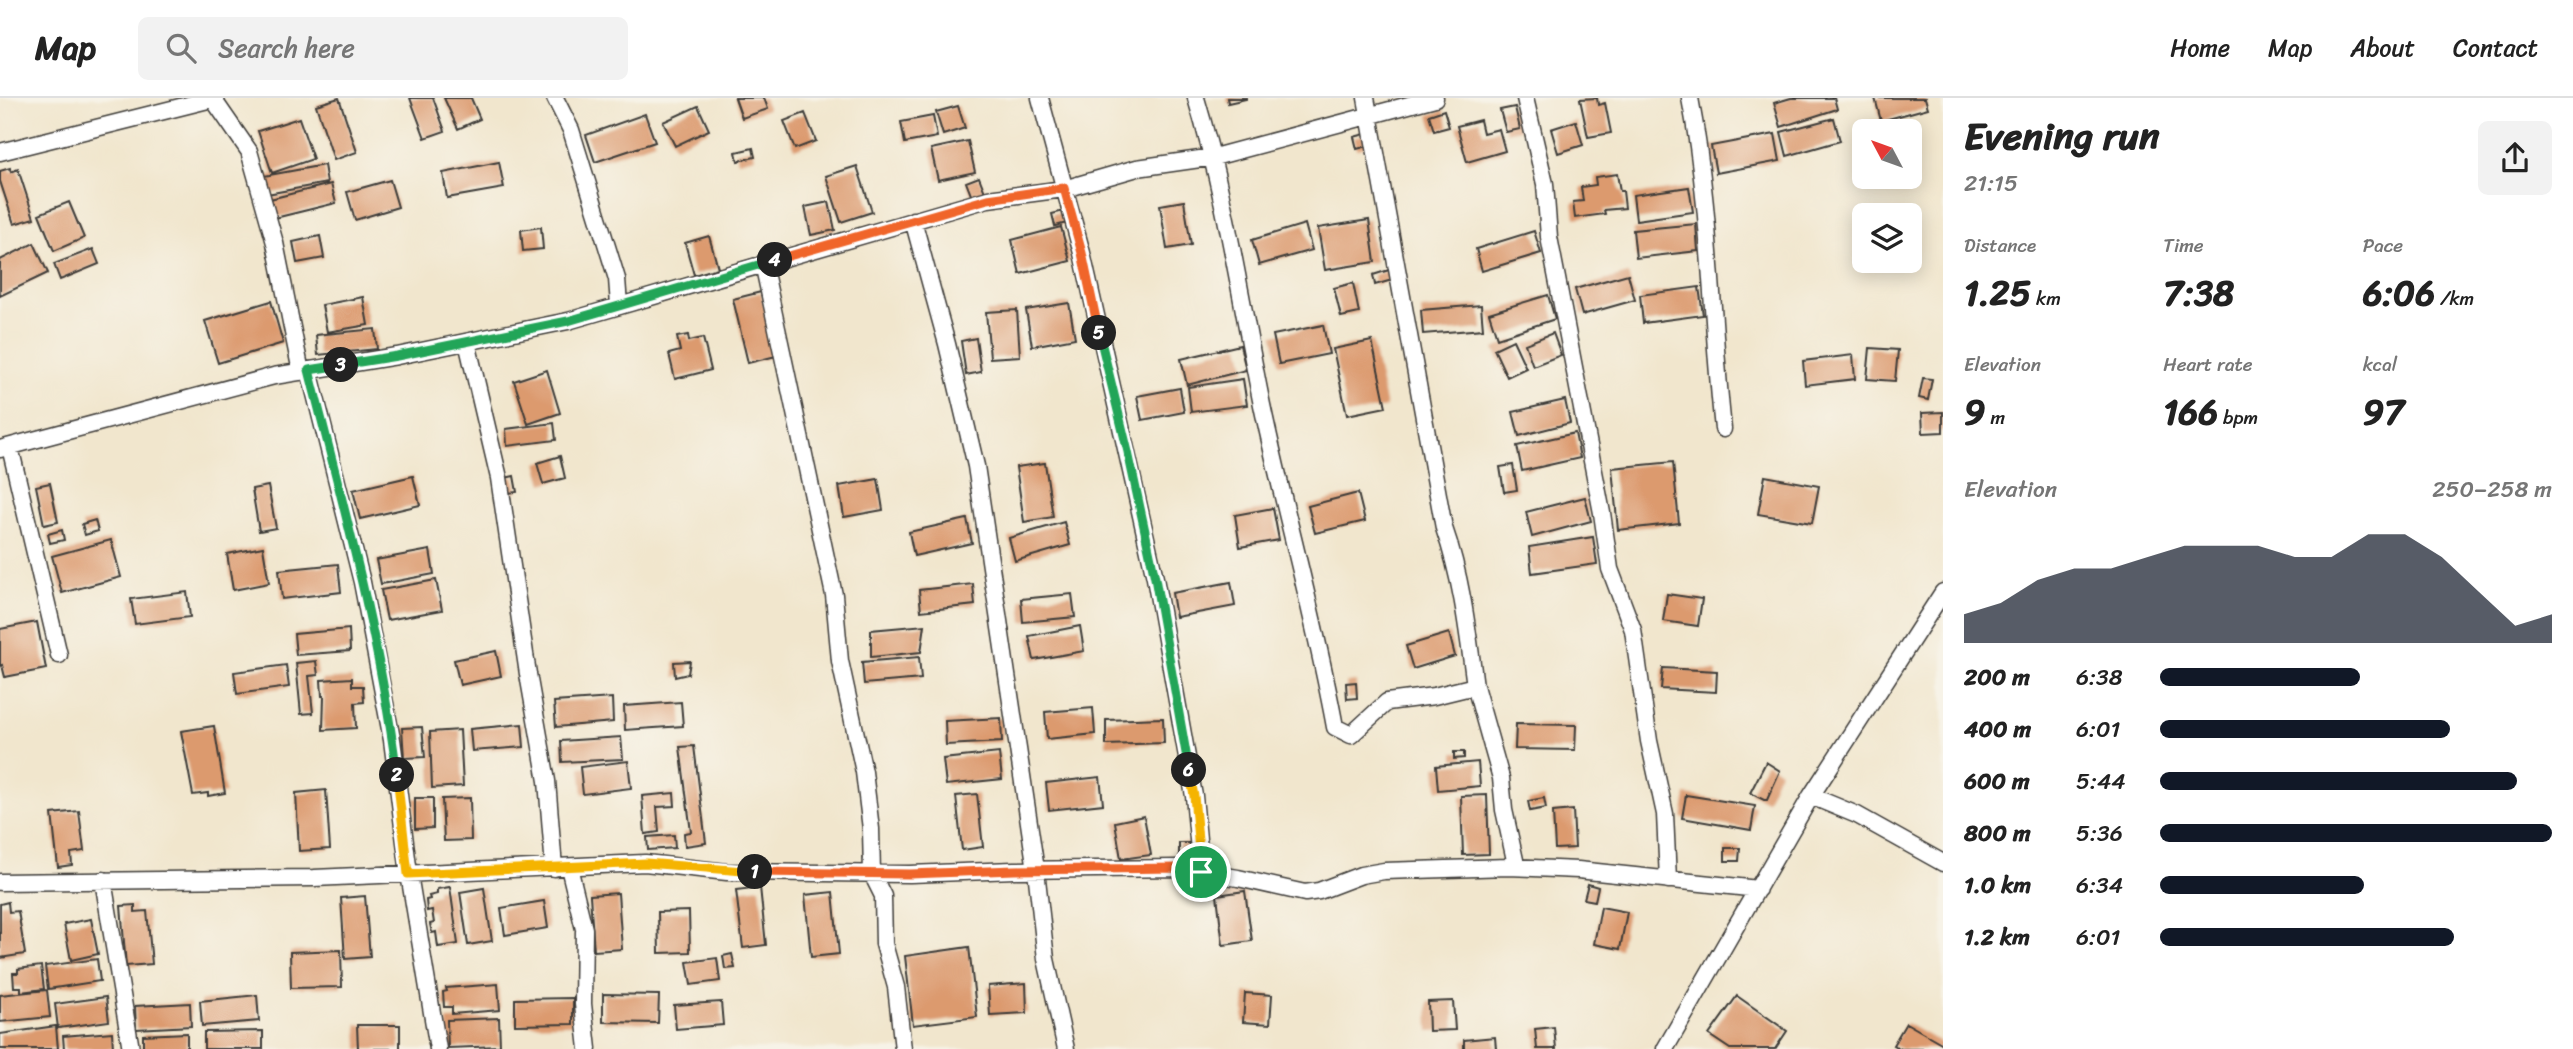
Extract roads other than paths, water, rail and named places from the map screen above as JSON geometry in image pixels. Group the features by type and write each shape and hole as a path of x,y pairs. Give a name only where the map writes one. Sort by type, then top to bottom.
{"street":[{"path":"0,152 215,98 248,151 275,243 305,371 362,582 392,740 408,874 438,1049"},
{"path":"555,98 570,130 609,253 617,279 619,305"},
{"path":"1040,98 1082,253 1155,578 1194,796 1201,872"},
{"path":"1196,98 1214,157 1263,406 1321,652 1335,727 1351,735 1388,702 1434,696 1475,686"},
{"path":"1366,98 1441,515 1464,606 1475,686 1501,778 1504,810 1515,860 1508,867"},
{"path":"59,655 5,448 274,376 568,321 988,199 1064,188 1137,168 1214,157 1435,98"},
{"path":"1525,98 1545,184 1549,237 1602,513 1610,569 1633,630 1649,741 1665,814 1668,880"},
{"path":"1690,98 1700,152 1714,352 1723,429"},
{"path":"914,220 976,466 1036,870 1046,959 1066,1049"},
{"path":"763,263 834,595 840,661 864,772 871,829 872,874 883,896 884,944 896,987 903,1049"},
{"path":"467,342 499,478 528,674 561,867 584,929 583,1004 587,1049"},
{"path":"1665,1049 1811,796 1943,592"},
{"path":"1811,796 1857,815 1943,863"},
{"path":"0,882 314,878 646,863 727,872 872,874 1179,868 1305,892 1318,891 1361,875 1384,871 1508,867 1578,870 1758,889"},
{"path":"103,880 131,1049"}]}
